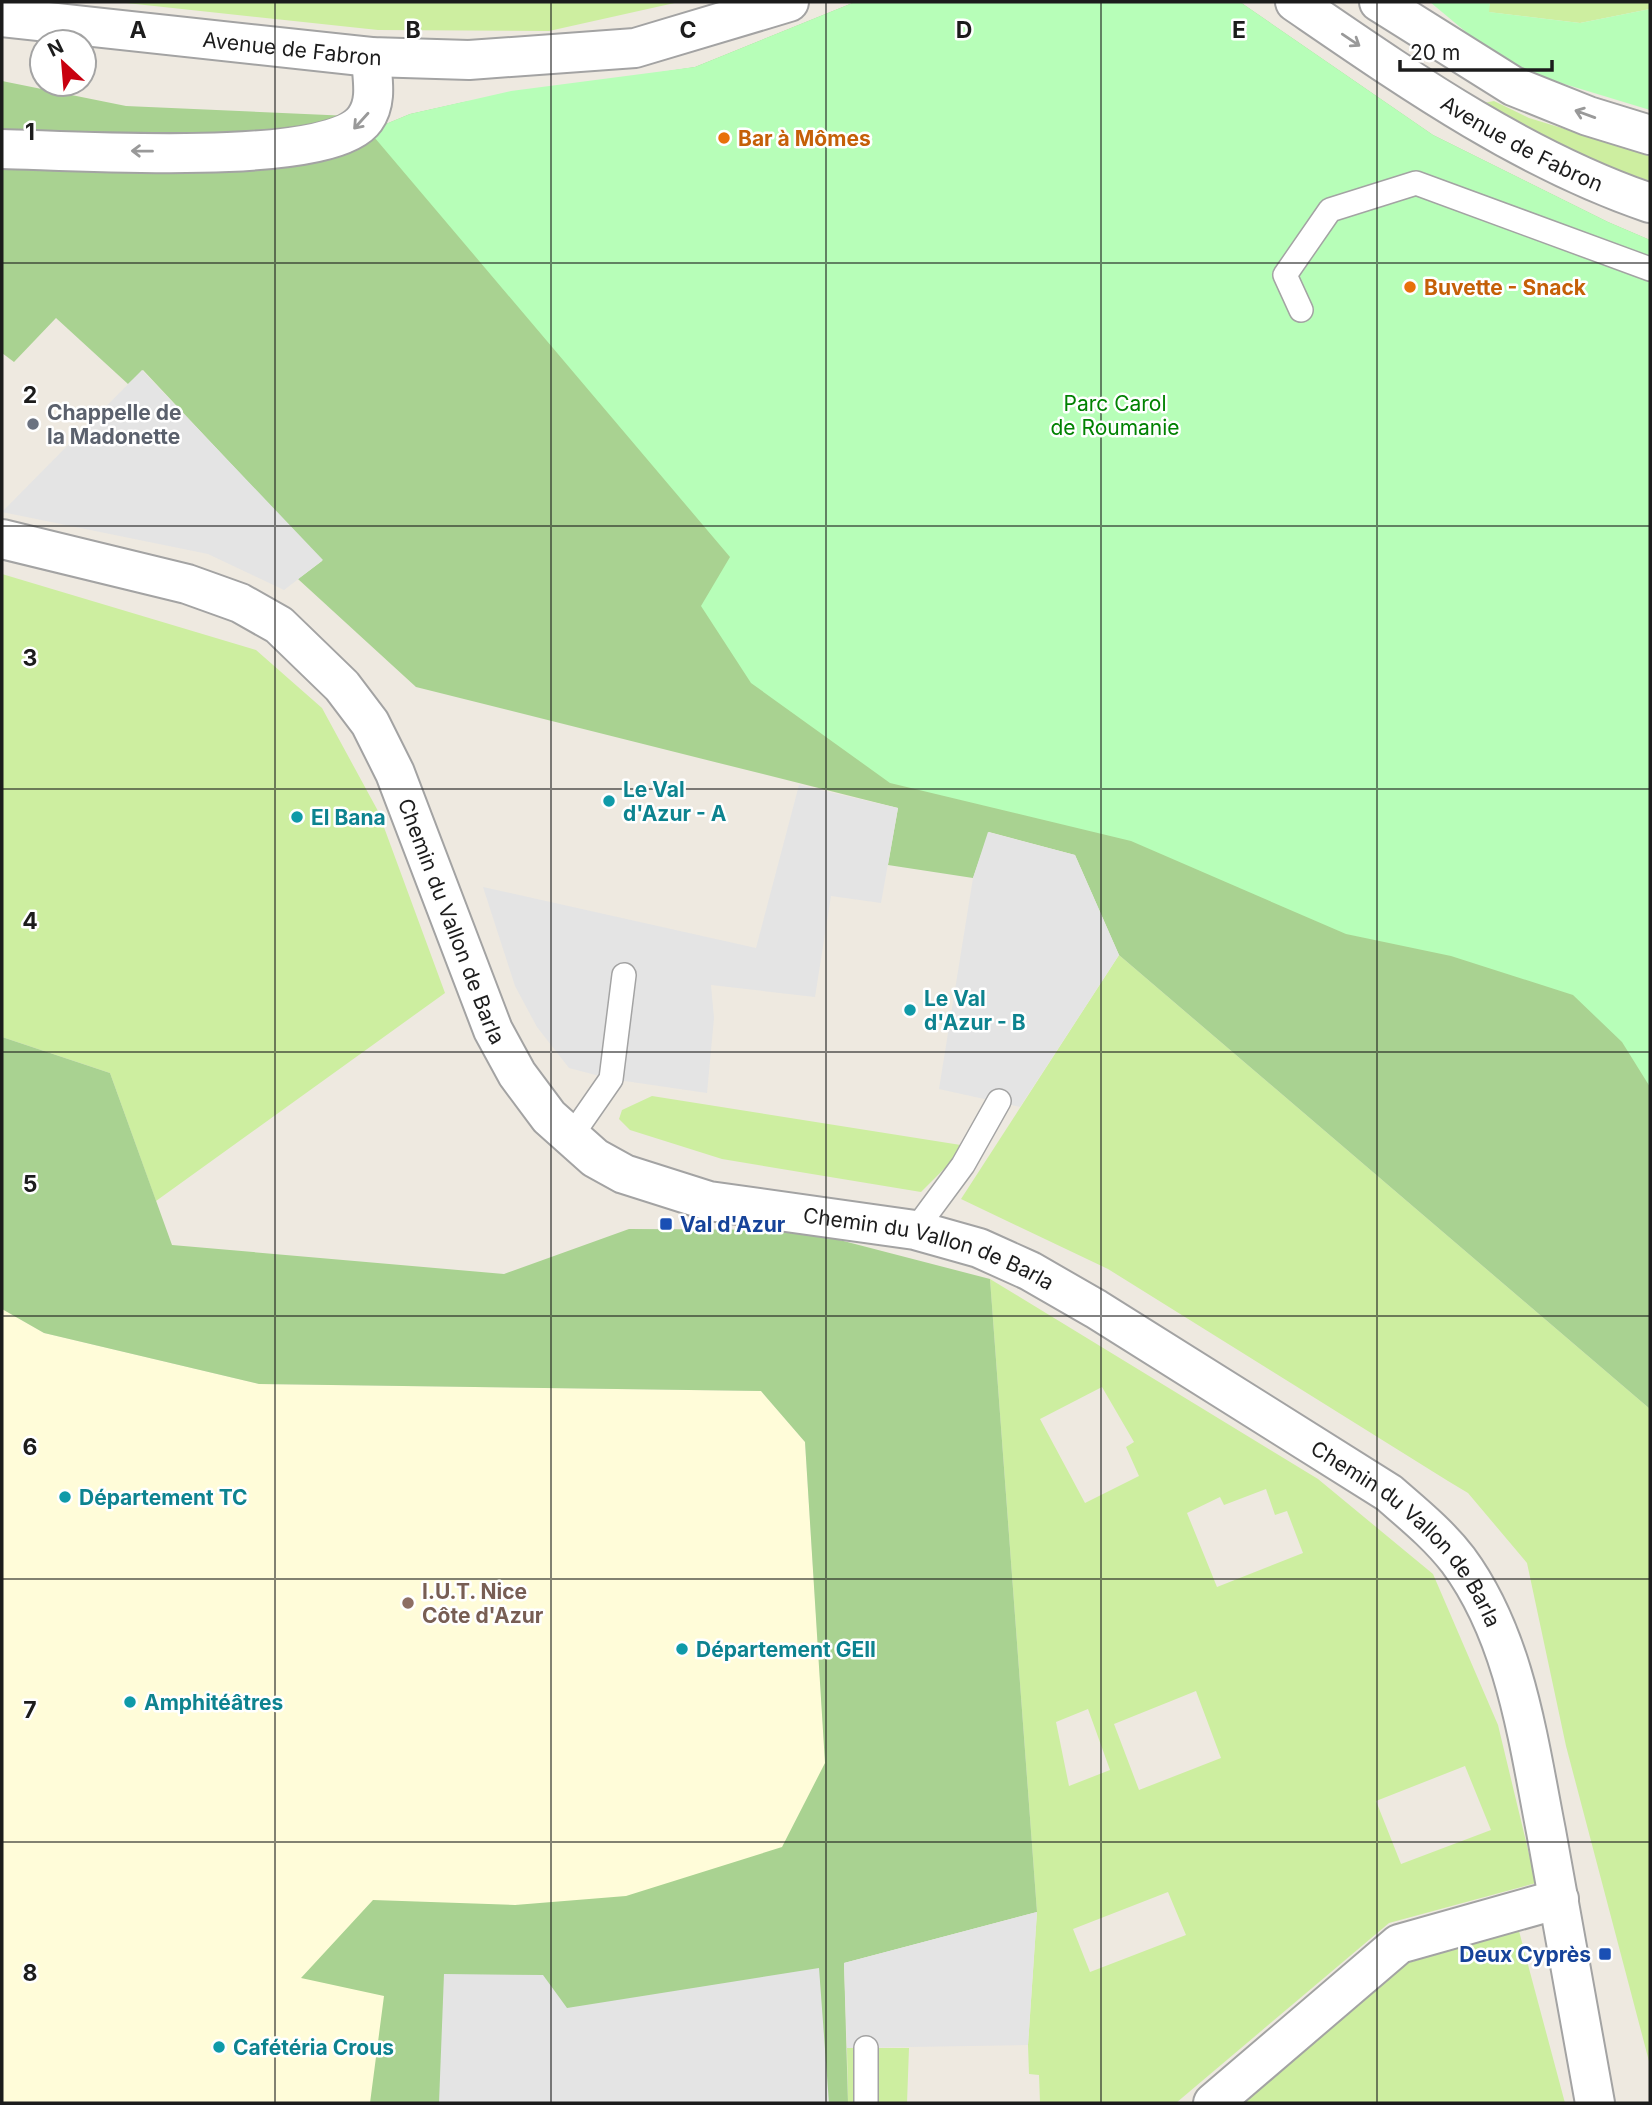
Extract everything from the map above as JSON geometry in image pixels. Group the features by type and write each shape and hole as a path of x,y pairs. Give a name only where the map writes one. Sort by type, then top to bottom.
{"street":[{"name":"Avenue de Fabron","path":"2,17 371,57 469,60 635,48 789,2"},
{"name":"Avenue de Fabron","path":"1295,2 1410,80 1482,124 1564,166 1650,203"},
{"name":"Avenue de Fabron","path":"1379,2 1513,86 1588,116 1650,135"},
{"path":"2,149 258,152 346,135 364,121 373,104 371,57"},
{"name":"Chemin du Vallon de Barla","path":"2,538 187,584 240,603 279,625 342,685 370,723 395,773 493,1030 517,1074 549,1117 595,1158 624,1174 709,1201 915,1230 979,1248 1030,1272 1096,1309 1389,1493 1427,1526 1458,1560 1484,1604 1504,1651 1524,1718 1595,2103"},
{"path":"1213,2103 1399,1944 1559,1899"}],"lane":[{"path":"1301,310 1285,275 1330,210 1416,183 1650,269"},
{"path":"570,1138 611,1079 624,975"},
{"path":"915,1230 963,1166 999,1101"},
{"path":"866,2048 866,2103"}],"shaded area":[{"path":"142,370 323,560 284,590 208,554 2,512"},
{"path":"799,785 898,808 881,903 831,896 815,997 711,985 714,1018 707,1093 611,1079 569,1068 537,1027 515,986 483,887 756,948"},
{"path":"988,832 1075,855 1119,955 1020,1107 939,1089 973,878"},
{"name":"I.U.T. Nice Côte d'Azur","path":"2,1309 44,1333 259,1384 761,1391 805,1442 847,2103 2,2103"},
{"path":"1037,1912 1028,2045 847,2048 844,1963"},
{"path":"819,1968 829,2103 439,2103 444,1974 543,1975 567,2008"}],"green space":[{"path":"117,2 679,2 549,31 378,30"},
{"name":"Parc Carol de Roumanie","path":"855,2 1240,2 1433,135 1650,240 1650,1409 1119,955 1075,855 989,832 973,878 888,865 898,808 416,687 298,579 322,561 143,370 128,384 56,318 14,362 2,353 2,81 28,86 28,98 86,98 126,106 350,116 369,131 410,114 464,102 695,67"},
{"name":"Parc Carol de Roumanie","path":"855,2 1240,2 1433,135 1650,240 1650,1087 1622,1042 1573,995 1451,956 1346,934 1131,841 890,783 751,683 701,606 730,557 369,131 410,114 511,91 695,67"},
{"path":"1430,2 1490,2 1489,12 1580,23 1650,9 1650,110 1508,67"},
{"path":"1490,2 1650,2 1650,9 1580,23 1488,12"},
{"path":"1494,101 1529,118 1650,155 1650,181 1563,152 1483,103"},
{"path":"2,574 256,650 322,708 378,811 445,993 156,1201 110,1073 2,1037"},
{"path":"1119,955 1650,1409 1650,2065 1566,1746 1527,1563 1468,1493 1108,1269 961,1199"},
{"path":"2,1037 110,1073 172,1245 504,1274 629,1229 801,1230 990,1279 1037,1912 844,1963 848,2103 370,2103 384,1996 301,1978 373,1900 515,1905 626,1896 782,1847 825,1763 805,1442 761,1391 259,1384 44,1333 2,1309"},
{"path":"652,1096 967,1146 921,1192 722,1159 630,1130 619,1119 622,1110"},
{"path":"990,1279 1318,1479 1433,1574 1498,1725 1536,1883 1389,1923 1176,2103 1040,2103 1039,2075 1029,2074 1028,2045 1037,1912","holes":["1102,1387 1134,1442 1126,1447 1139,1476 1085,1503 1040,1419","1266,1489 1275,1515 1287,1511 1303,1553 1217,1587 1187,1513 1220,1497 1224,1505","1196,1691 1221,1758 1139,1790 1114,1724","1088,1709 1110,1770 1069,1786 1056,1722","1465,1766 1491,1830 1401,1864 1376,1801","1168,1892 1186,1935 1090,1972 1073,1929"]},
{"path":"1519,1931 1565,2103 1237,2103 1404,1964"},
{"path":"847,2048 909,2048 907,2103 848,2103"}],"place":[{"name":"Bar à Mômes","path":"724,138"},
{"name":"Buvette - Snack","path":"1410,287"},
{"name":"Chappelle de la Madonette","path":"33,424"},
{"name":"Le Val d'Azur - A","path":"609,801"},
{"name":"El Bana","path":"297,817"},
{"name":"Le Val d'Azur - B","path":"910,1010"},
{"name":"Val d'Azur","path":"666,1224"},
{"name":"Département TC","path":"65,1497"},
{"name":"I.U.T. Nice Côte d'Azur","path":"408,1603"},
{"name":"Département GEII","path":"682,1649"},
{"name":"Amphitéâtres","path":"130,1702"},
{"name":"Deux Cyprès","path":"1605,1954"},
{"name":"Cafétéria Crous","path":"219,2047"}]}
